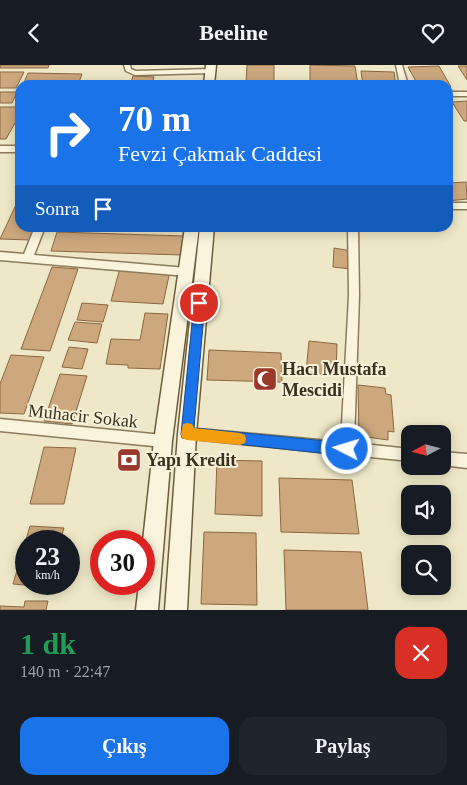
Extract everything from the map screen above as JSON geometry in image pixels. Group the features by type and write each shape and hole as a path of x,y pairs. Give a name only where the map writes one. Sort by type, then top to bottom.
{"main road":[{"path":"220,80 221,65"},
{"path":"147,610 163,441 191,232"},
{"path":"176,610 187,434 206,232"}],"street":[{"path":"127,65 128,70 135,73 211,68"},
{"path":"399,65 403,80"},
{"path":"453,94 467,94"},
{"path":"0,149 15,149"},
{"path":"453,206 467,206"},
{"path":"28,258 38,232"},
{"path":"347,449 354,296 353,232"},
{"path":"0,256 187,272"},
{"name":"Muhacir Sokak","path":"0,425 163,441"},
{"path":"187,434 401,454"},
{"path":"451,459 467,461"}],"building":[{"path":"1,65 49,65 48,68 0,68"},
{"path":"247,65 274,65 274,80 246,80"},
{"path":"310,65 355,66 357,80 310,80"},
{"path":"439,66 447,80 415,80 408,67"},
{"path":"458,66 467,66 467,80"},
{"path":"361,71 394,72 395,80 362,80"},
{"path":"0,72 24,72 20,80 15,80 15,88 0,88"},
{"path":"28,73 82,74 80,80 25,80"},
{"path":"133,76 154,77 153,80 132,80"},
{"path":"0,92 15,92 12,103 0,103"},
{"path":"467,101 467,121 464,121 453,102"},
{"path":"0,107 15,107 15,123 6,139 0,139"},
{"path":"466,182 467,199 453,200 453,183"},
{"path":"15,207 15,232 34,232 30,240 0,239"},
{"path":"57,232 185,236 182,255 51,251"},
{"path":"334,248 352,251 351,269 333,267"},
{"path":"52,267 78,269 50,351 21,349"},
{"path":"120,268 170,271 163,304 111,301"},
{"path":"82,303 108,305 103,322 77,320"},
{"path":"145,313 168,314 160,369 128,368 128,365 106,364 111,339 140,340"},
{"path":"75,322 102,324 97,343 68,340"},
{"path":"309,341 337,344 336,376 306,372"},
{"path":"69,347 88,349 82,369 62,367"},
{"path":"209,350 281,353 282,382 207,380"},
{"path":"11,355 44,357 24,414 0,413 0,384"},
{"path":"60,374 87,376 72,424 44,421"},
{"path":"358,385 385,388 386,394 391,395 394,432 388,431 388,440 359,436"},
{"path":"44,447 76,448 64,504 30,504"},
{"path":"217,460 262,461 262,516 215,514"},
{"path":"279,478 352,480 359,534 281,532"},
{"path":"30,526 64,528 63,530 29,530"},
{"path":"204,532 256,533 257,605 201,604"},
{"path":"284,550 361,552 368,610 286,610"},
{"path":"25,601 48,601 46,610 0,610 0,606 24,607"}],"slow traffic":[{"path":"187,429 187,434 240,439"}],"place":[{"name":"Hacı Mustafa Mescidi","path":"265,379"},
{"name":"Yapı Kredit","path":"129,460"}],"route":[{"path":"199,303 187,434 347,449"}]}
